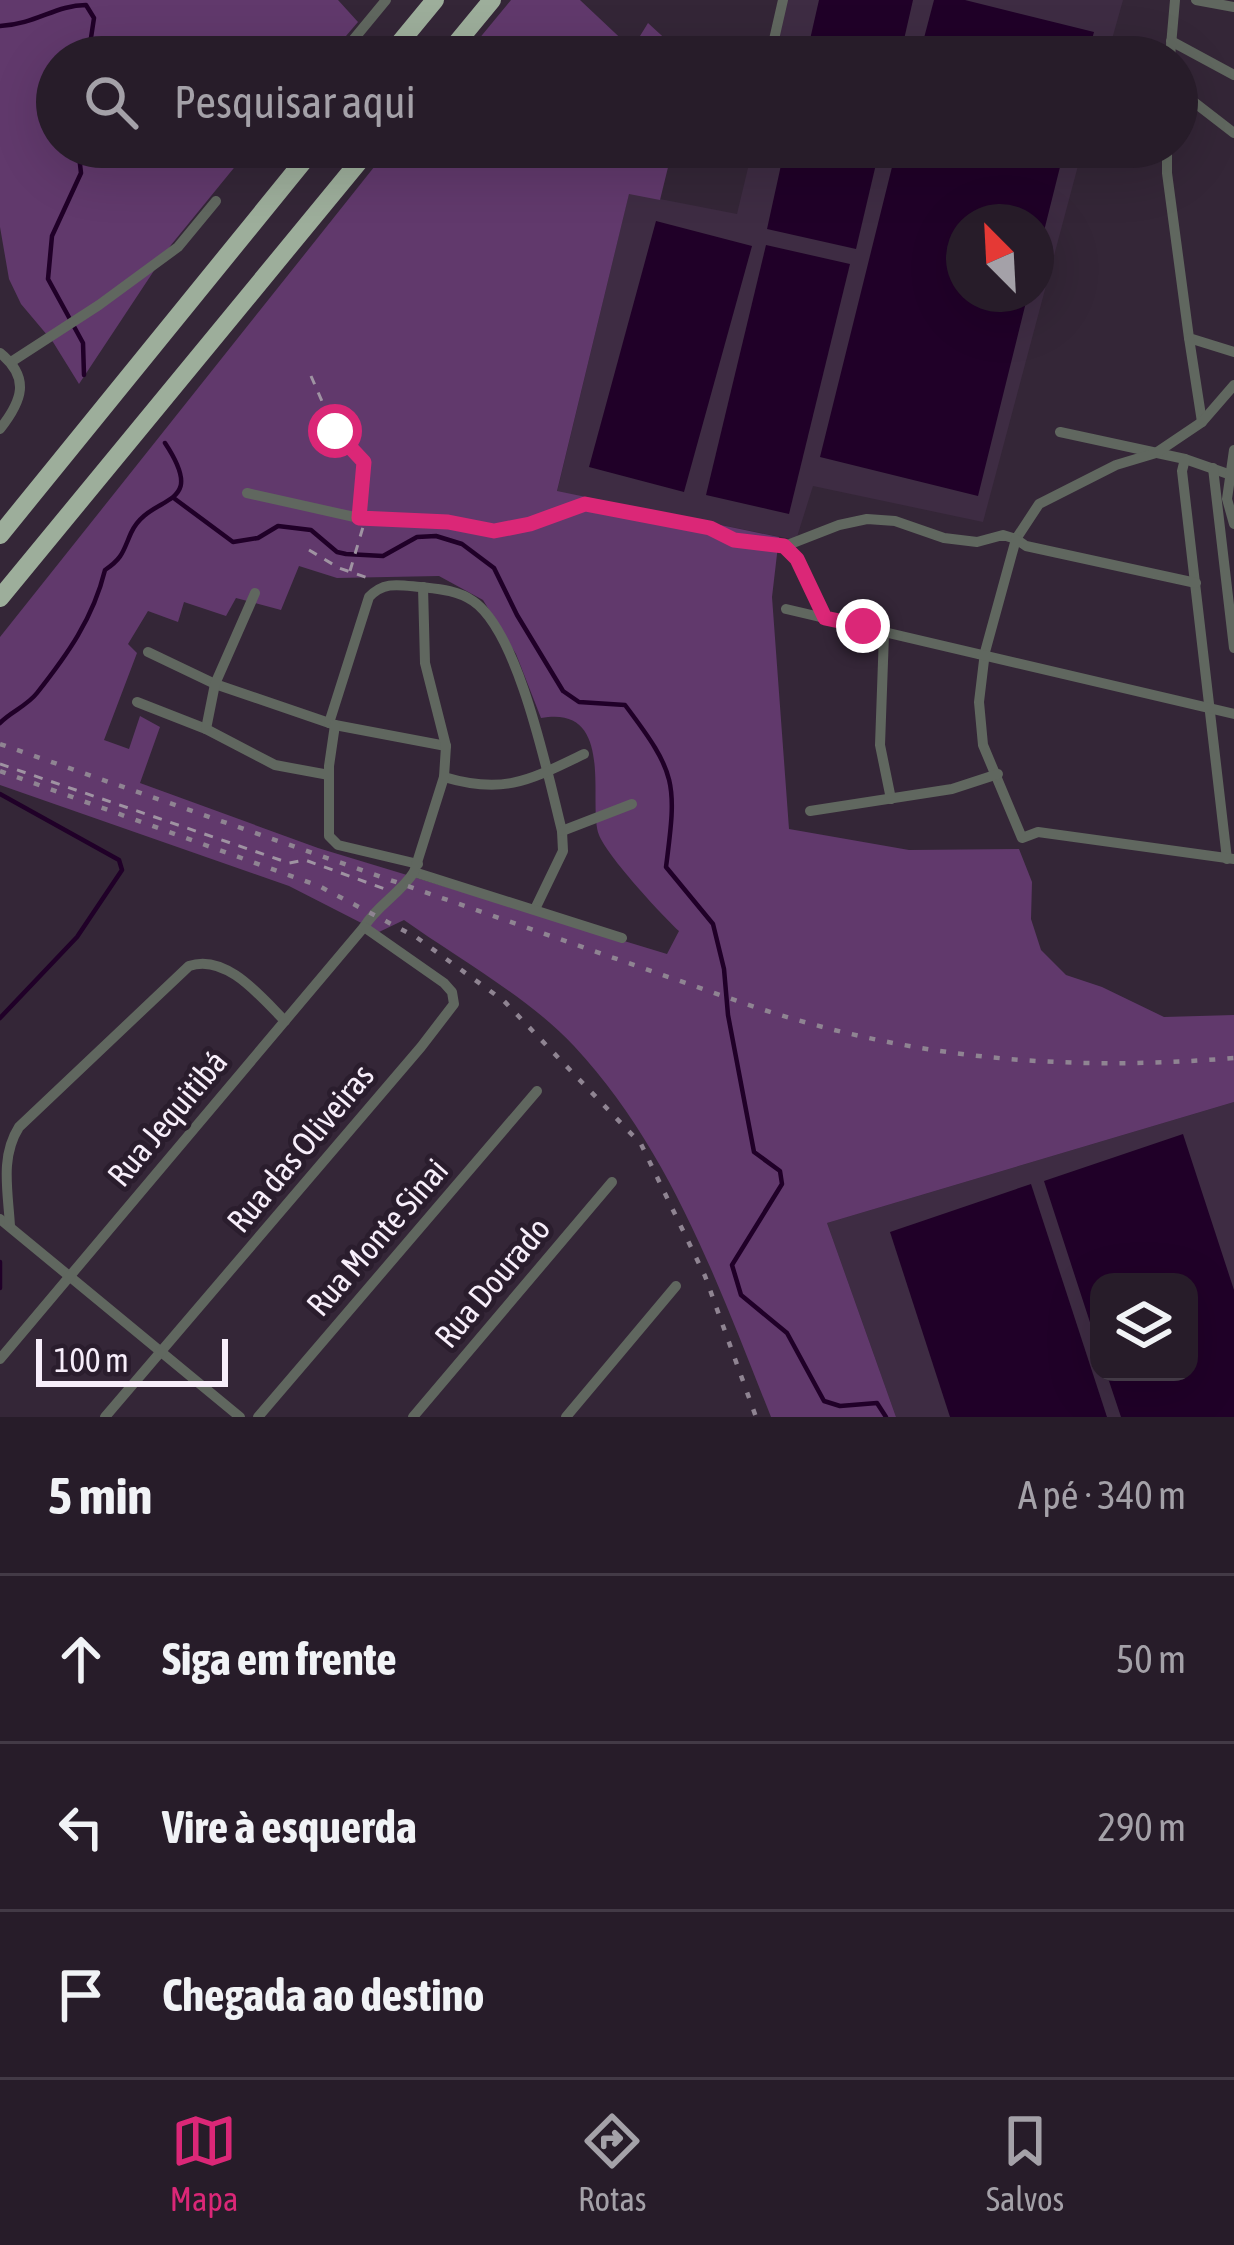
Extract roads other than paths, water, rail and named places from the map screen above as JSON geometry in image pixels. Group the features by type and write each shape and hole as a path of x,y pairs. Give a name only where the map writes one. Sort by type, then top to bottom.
{"highway":[{"path":"405,36 435,0"},
{"path":"462,36 492,0"},
{"path":"0,535 298,168"},
{"path":"0,598 354,168"}],"street":[{"path":"356,36 386,0"},
{"path":"775,36 783,0"},
{"path":"1171,36 1175,0"},
{"path":"1196,0 1234,7"},
{"path":"1198,55 1234,74"},
{"path":"1198,105 1234,133"},
{"path":"1167,168 1202,422"},
{"path":"11,362 178,247 216,201"},
{"path":"1194,340 1234,352"},
{"path":"0,352 21,380 22,394 0,429"},
{"path":"1185,459 1182,471 1231,859 1038,832 1022,838 988,759 980,725 985,652 1016,539 1039,504 1116,465 1156,452 1202,422 1234,385"},
{"path":"1060,432 1185,459 1232,476"},
{"path":"1234,450 1227,499 1234,524"},
{"path":"1213,468 1234,648"},
{"path":"247,493 359,518 448,522 494,531 592,504 710,528 734,540 784,546 839,525 867,519 895,521 944,538 977,542 1004,535 1027,546 1196,584"},
{"path":"784,546 797,559 825,618"},
{"path":"535,909 563,851 562,830 518,674 491,621 472,600 452,591 383,586 369,598 332,724 328,829 333,841 416,868 535,909 622,938"},
{"path":"416,868 444,778 446,746 424,663 423,587"},
{"path":"206,728 215,684 255,593"},
{"path":"786,609 1234,713"},
{"path":"884,634 880,745 891,799"},
{"path":"148,652 215,684 332,724 446,746"},
{"path":"137,702 206,728 274,765 329,775"},
{"path":"444,778 498,787 548,772 584,754"},
{"path":"810,811 952,789 998,774"},
{"path":"562,830 632,804"},
{"name":"Rua Jequitibá","path":"0,1359 373,912 416,868"},
{"name":"Rua das Oliveiras","path":"105,1417 454,1004 444,983 364,927"},
{"path":"240,1417 5,1222 4,1161 8,1144 20,1127 189,966 200,962 230,972 285,1021"},
{"name":"Rua Monte Sinai","path":"258,1417 537,1091"},
{"name":"Rua Dourado","path":"412,1417 612,1182"},
{"path":"566,1417 676,1286"}],"waterway":[{"path":"0,26 86,5 94,18 91,36"},
{"path":"80,168 52,236 48,279 83,343 84,375"},
{"path":"0,723 33,698 69,650 94,605 105,570 119,558 139,520 179,491 177,465 165,443"},
{"path":"175,499 233,542 258,538 278,526 311,530 346,554 383,556 417,537 436,536 462,544 494,568 563,691 579,702 625,705 655,747 669,780 672,816 666,867 713,924 754,1152 780,1171 782,1184 732,1265 741,1295 787,1333 824,1401 840,1406 877,1403 886,1417"},
{"path":"0,794 119,860 122,870 77,937 0,1018"},
{"path":"0,1262 0,1288"}],"railway":[{"path":"0,744 807,1023 927,1049 1047,1062 1234,1058"},
{"path":"0,771 319,886 416,937 504,1001 641,1144 705,1276 756,1417"}]}
